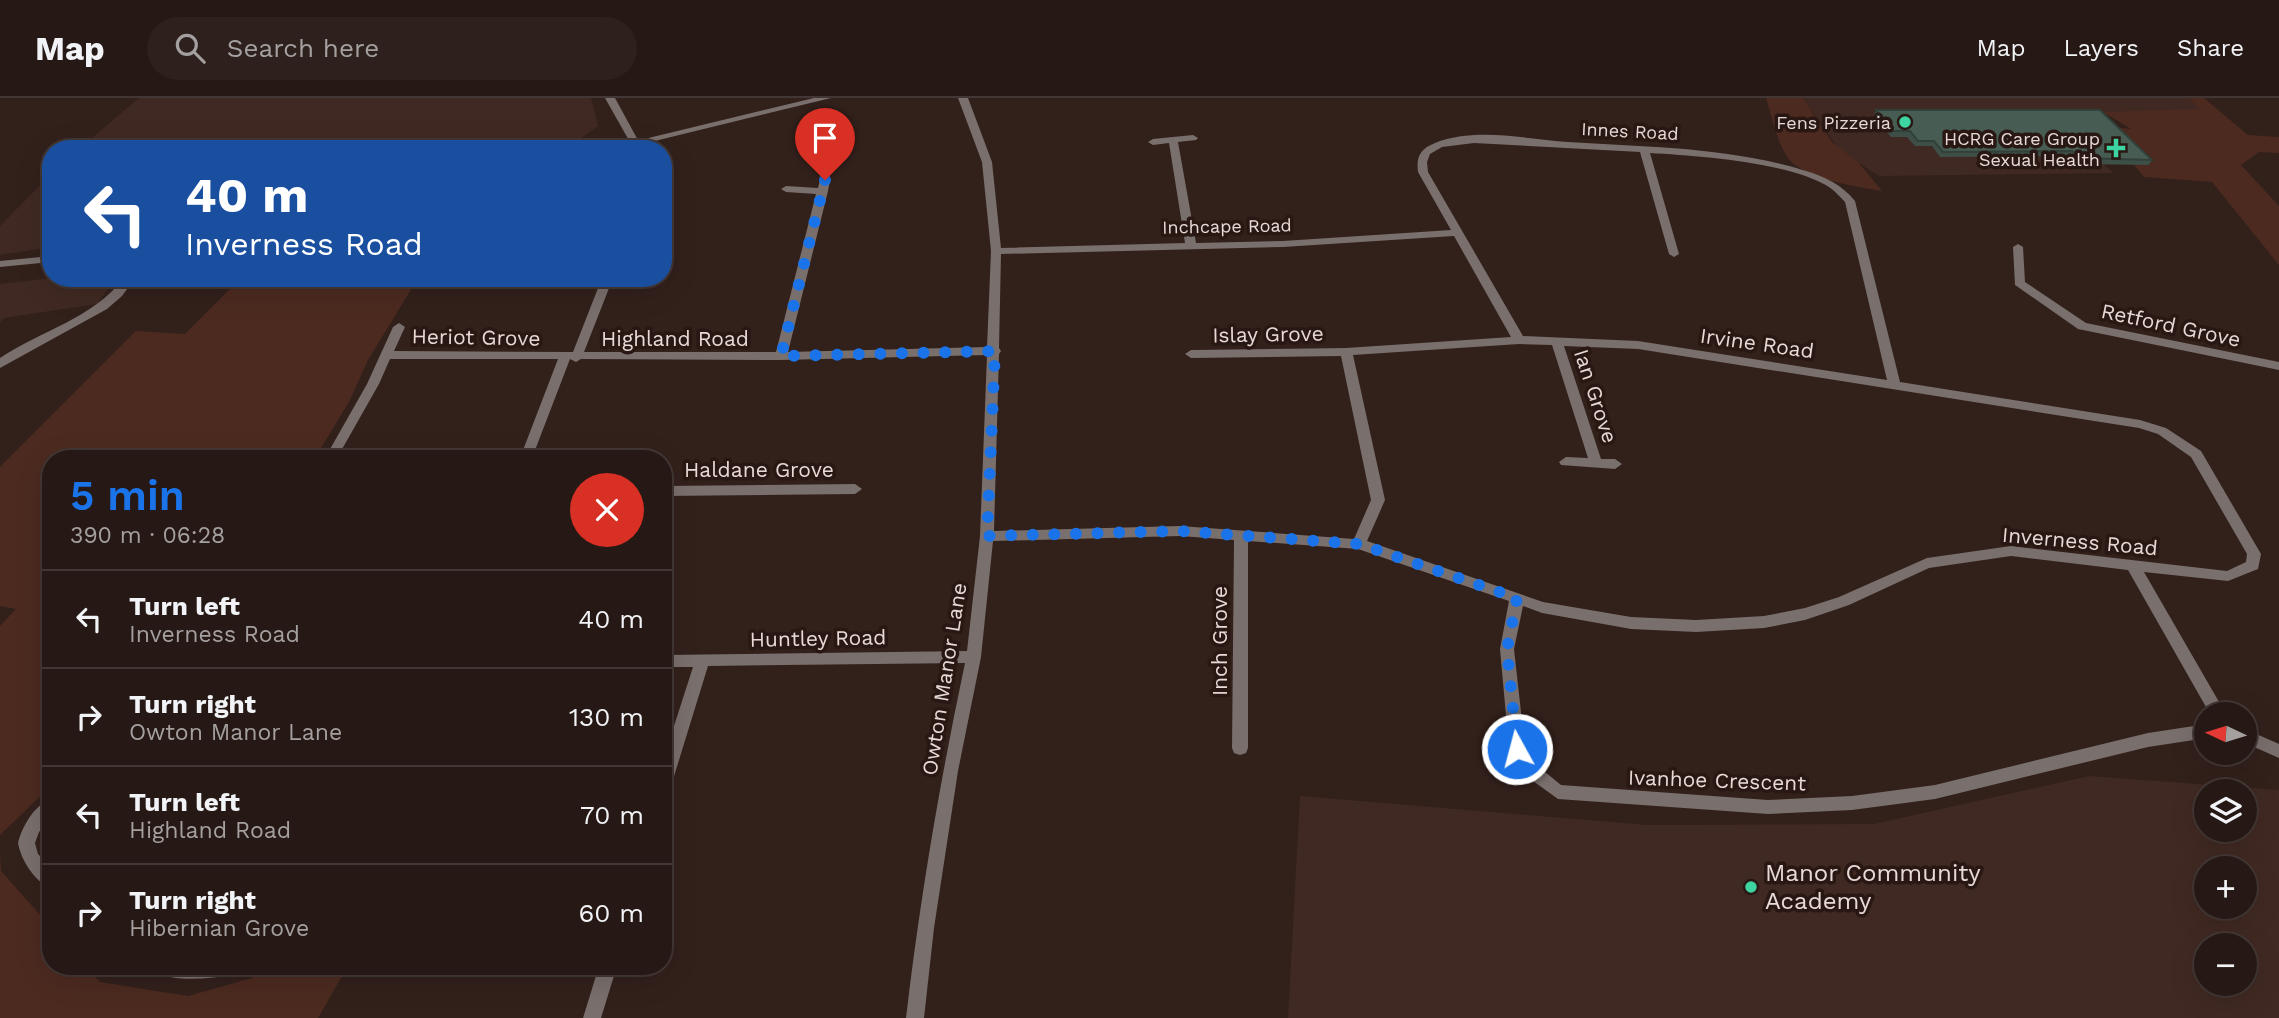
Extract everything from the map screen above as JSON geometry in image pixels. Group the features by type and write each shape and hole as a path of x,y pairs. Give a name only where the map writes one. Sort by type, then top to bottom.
{"street":[{"path":"610,98 633,140"},
{"path":"643,140 826,98"},
{"name":"Owton Manor Lane","path":"915,1018 925,928 950,771 974,657 987,536 995,351 996,251 987,162 963,98"},
{"path":"1153,142 1193,138"},
{"path":"1173,140 1191,244"},
{"name":"Innes Road","path":"1519,340 1423,172 1421,162 1424,153 1434,148 1470,140 1644,149 1725,156 1825,181 1847,194 1894,383"},
{"path":"1644,149 1674,254"},
{"path":"781,356 824,185 786,189"},
{"name":"Inchcape Road","path":"996,251 1191,244 1283,244 1457,233"},
{"name":"Retford Grove","path":"2018,247 2019,283 2082,326 2279,366"},
{"path":"0,264 42,259"},
{"path":"0,364 16,352 99,311 115,299 124,287"},
{"path":"530,450 604,287"},
{"path":"335,450 399,327"},
{"name":"Irvine Road","path":"1346,352 1519,340 1638,345 1894,383 2140,424 2171,436 2196,454 2254,554 2253,565 2228,576"},
{"name":"Ian Grove","path":"1557,343 1596,463"},
{"name":"Highland Road","path":"570,358 995,351"},
{"path":"1346,352 1378,500 1359,544"},
{"name":"Islay Grove","path":"1191,354 1346,352"},
{"name":"Heriot Grove","path":"386,355 570,358"},
{"name":"Ian Grove","path":"1566,462 1615,464"},
{"name":"Haldane Grove","path":"672,491 855,489"},
{"name":"Inverness Road","path":"987,536 1180,531 1359,544 1542,607 1631,623 1696,626 1764,622 1805,614 1844,601 1927,563 1961,556 2011,551 2228,576"},
{"name":"Inch Grove","path":"1240,748 1241,535"},
{"path":"2134,567 2211,702"},
{"name":"Ivanhoe Crescent","path":"1517,598 1507,649 1517,749 1528,768 1558,792 1768,807 1852,803 1935,792 2148,740 2194,734"},
{"name":"Huntley Road","path":"672,662 974,657"},
{"path":"672,757 702,661"},
{"path":"2258,742 2279,751"},
{"path":"42,816 34,824 26,843 29,860 42,872"},
{"path":"592,1018 605,975"}],"shaded area":[{"path":"139,98 591,98 598,126 579,140 90,140"},
{"path":"1766,98 1803,98 1832,142 1859,163 1882,191 1829,180 1793,163 1780,142"},
{"path":"1803,98 2189,98 2202,109 2098,114 2103,164 2114,173 1879,176 1840,151"},
{"path":"2189,98 2204,98 2248,135 2279,137 2279,153 2259,152 2241,165 2279,206 2279,265 2212,182 2144,177 2134,165 2151,165 2119,128 2131,129 2103,112 2200,109"},
{"path":"42,183 42,248 0,255 0,226"},
{"path":"42,279 42,287 109,287 97,304 4,318 0,322 0,284"},
{"path":"232,287 413,287 368,360 349,402 320,450 42,450 42,795 0,835 0,626 16,609 0,606 0,467 136,331 185,334"},
{"name":"Manor Community Academy","path":"2089,776 2194,784 2194,842 2257,842 2257,788 2279,790 2279,1018 1288,1018 1300,796 1647,825 1874,824"},
{"path":"0,852 1,871 42,917 42,975 93,975 100,982 188,996 256,975 343,975 318,1018 0,1018"}],"building":[{"path":"1876,110 2100,110 2152,160 2079,158 2072,151 1943,152 1934,141 1918,141 1910,131 1893,131"}],"place":[{"name":"Fens Pizzeria","path":"1905,122"},
{"name":"HCRG Care Group Sexual Health","path":"2116,148"},
{"name":"Manor Community Academy","path":"1751,887"}],"route":[{"path":"825,180 781,356 995,351 987,536 1180,531 1359,544 1517,598 1510,625 1507,673 1517,749"}]}
